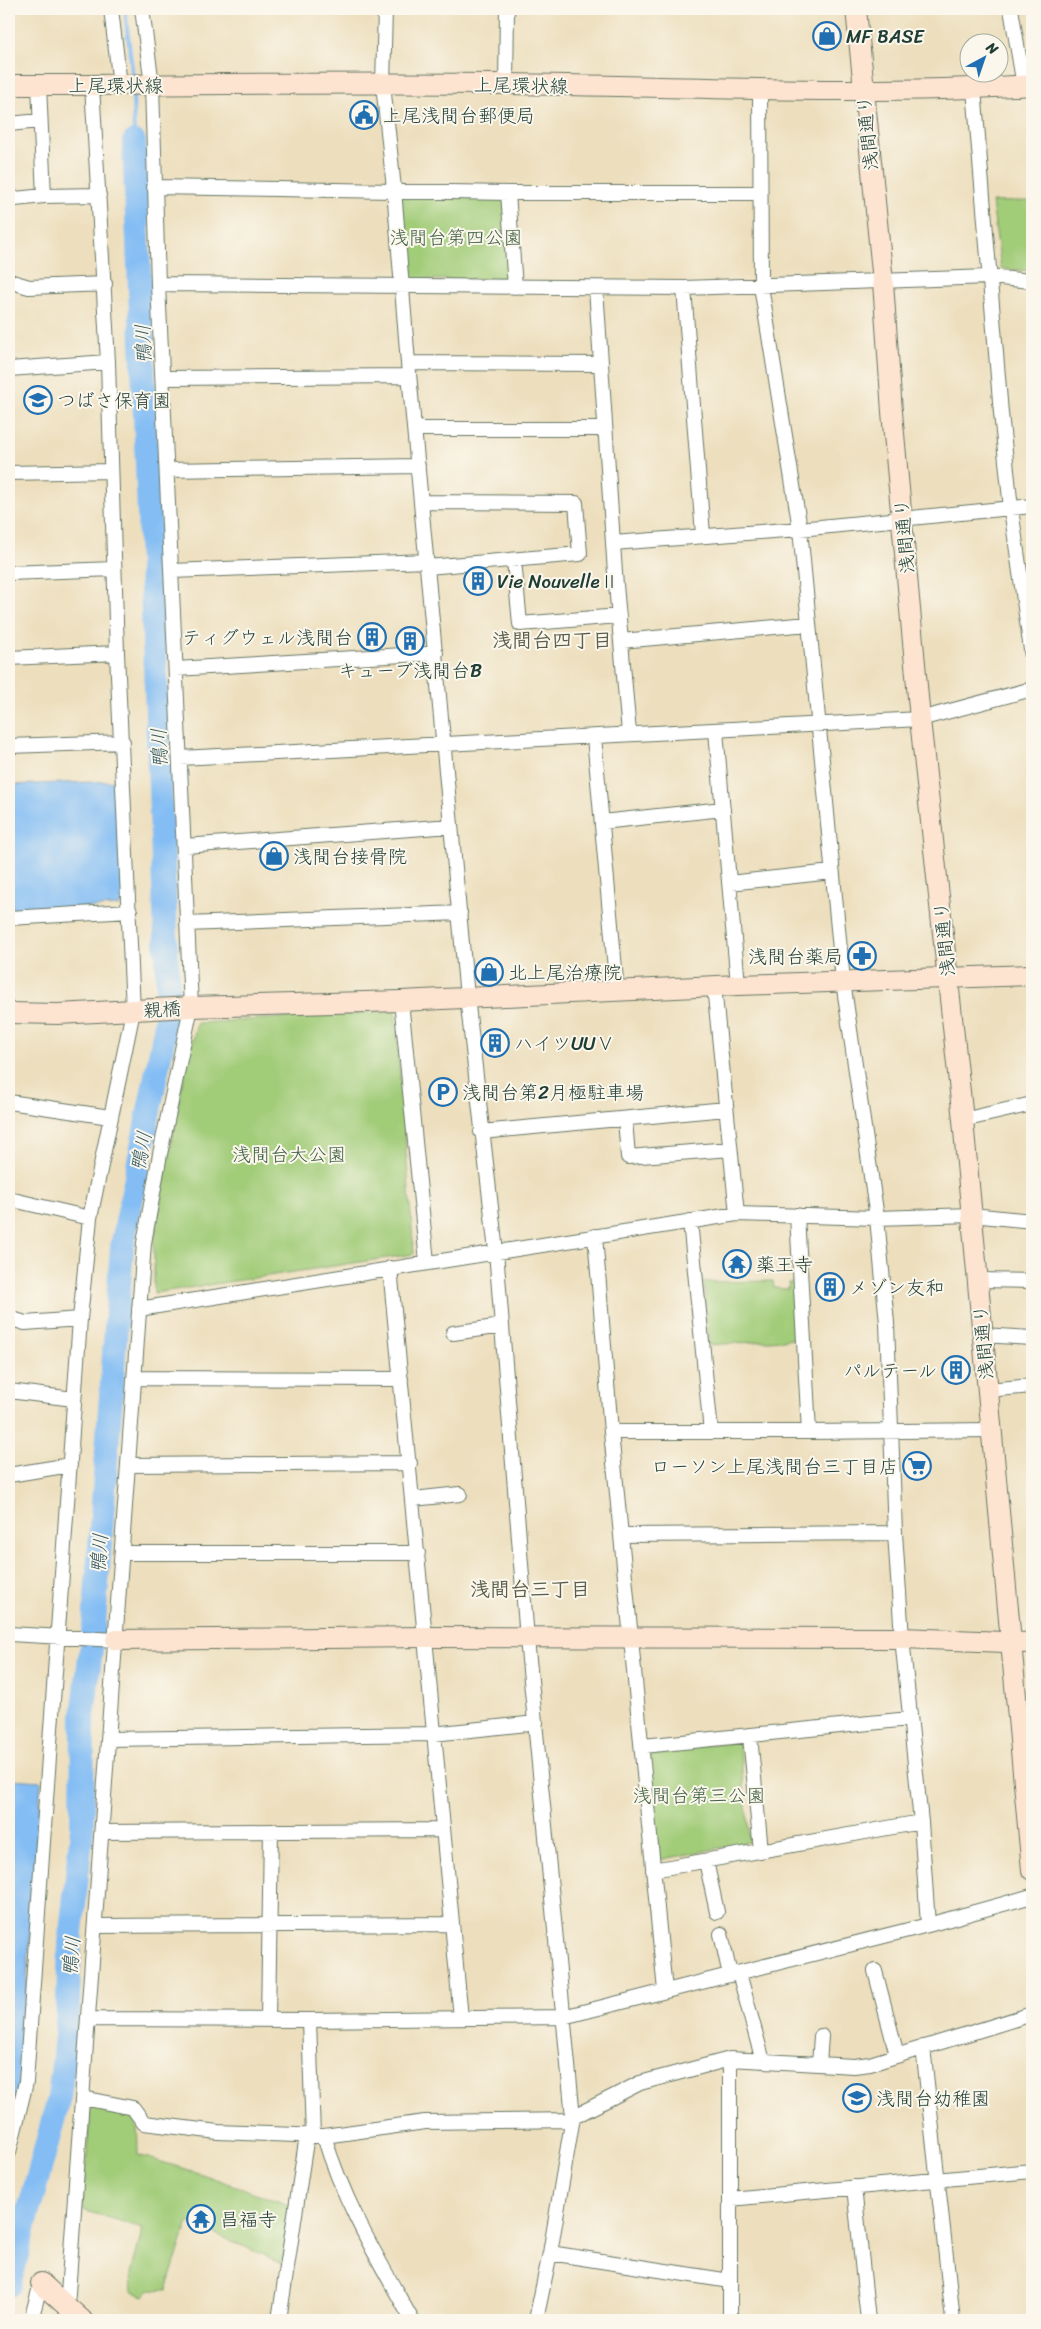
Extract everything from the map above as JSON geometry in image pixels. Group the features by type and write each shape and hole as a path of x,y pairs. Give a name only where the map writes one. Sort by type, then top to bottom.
{"street":[{"path":"111,9 120,85"},
{"path":"75,2314 83,2098 139,1308 146,1233 160,1154 191,1006 164,378 158,284 152,85 142,9"},
{"path":"385,9 383,84 467,998 496,1251 528,1639 573,2119 550,2253 536,2320"},
{"path":"506,9 506,84"},
{"name":"浅間通り","path":"856,9 862,89 883,282 892,412 920,719 949,978 1011,1642 1028,1782 1032,1870"},
{"path":"1011,9 1028,85"},
{"name":"上尾環状線","path":"9,85 506,84 760,89 974,89 1028,85"},
{"path":"39,85 44,196"},
{"path":"9,2147 26,2082 80,1319 90,1218 134,1011 123,742 117,653 105,284 92,85"},
{"path":"760,89 761,286 800,529 817,724 843,981 877,1218 886,1323 895,1533 902,1638 921,1822 928,1924"},
{"path":"974,89 989,277 1011,509 1027,581 1032,657"},
{"path":"9,124 40,121"},
{"path":"154,188 508,193 760,193"},
{"path":"508,193 516,287"},
{"path":"9,198 15,200 44,196 99,195"},
{"path":"158,284 684,288 989,277 1032,281"},
{"path":"9,281 29,287 105,284"},
{"path":"596,288 613,543 629,733"},
{"path":"684,288 703,535"},
{"path":"9,369 108,362"},
{"path":"164,378 600,364"},
{"path":"414,429 606,429"},
{"path":"168,470 418,466"},
{"path":"9,473 111,471"},
{"path":"172,571 426,564 514,560 580,554 576,503 421,502"},
{"path":"613,543 800,529 1032,506"},
{"path":"514,560 520,624 619,616"},
{"path":"9,574 114,569"},
{"path":"621,641 808,624"},
{"path":"9,658 117,653"},
{"path":"176,669 436,653"},
{"path":"180,758 920,719 1032,689"},
{"path":"716,730 738,985"},
{"path":"594,737 617,991"},
{"path":"9,746 123,742"},
{"path":"602,822 723,809"},
{"path":"185,846 452,826"},
{"path":"729,883 832,872"},
{"path":"9,918 130,911"},
{"path":"187,924 460,913"},
{"name":"親橋","path":"9,1013 58,1014 134,1011 191,1006 401,1002 714,986 1032,975"},
{"path":"714,986 736,1214"},
{"path":"401,1002 427,1262"},
{"path":"9,1102 110,1117"},
{"path":"963,1120 1032,1104"},
{"path":"481,1132 726,1109"},
{"path":"625,1119 628,1157 730,1150"},
{"path":"9,1200 90,1218"},
{"path":"139,1308 736,1214 797,1214 877,1218 972,1215 1032,1221"},
{"path":"797,1214 809,1432"},
{"path":"690,1221 711,1432"},
{"path":"595,1236 611,1432 643,1746 665,1991"},
{"path":"390,1268 410,1463 442,1830 462,2018"},
{"path":"978,1280 1032,1281"},
{"path":"9,1318 25,1323 80,1319"},
{"path":"453,1333 502,1326"},
{"path":"982,1336 1032,1338"},
{"path":"134,1378 401,1379"},
{"path":"987,1390 1032,1386"},
{"path":"9,1391 74,1400"},
{"path":"611,1432 992,1430"},
{"path":"128,1465 410,1463"},
{"path":"9,1474 70,1465"},
{"path":"413,1499 460,1494"},
{"path":"622,1535 895,1533"},
{"path":"122,1553 418,1553"},
{"path":"9,1634 116,1640 426,1637 528,1639 902,1638 1032,1643"},
{"path":"643,1746 909,1719"},
{"path":"108,1739 433,1734 536,1723"},
{"path":"750,1736 761,1851"},
{"path":"653,1870 921,1822"},
{"path":"102,1832 442,1830"},
{"path":"268,2020 271,1831"},
{"path":"706,1861 716,1912"},
{"path":"89,2019 309,2020 563,2017 1032,1896"},
{"path":"95,1926 452,1924"},
{"path":"721,1934 763,2061"},
{"path":"875,1971 898,2055"},
{"path":"83,2098 133,2108 144,2123 218,2132 315,2136 425,2122 573,2119 640,2083 730,2060 854,2066 898,2055 1032,2014"},
{"path":"279,2320 315,2136 309,2020"},
{"path":"819,2064 821,2036"},
{"path":"923,2047 953,2320"},
{"path":"730,2060 730,2320"},
{"path":"315,2136 412,2320"},
{"path":"730,2198 1032,2171"},
{"path":"854,2187 868,2320"},
{"path":"550,2253 730,2281"},
{"path":"31,2320 41,2284 75,2314"}],"green space":[{"name":"浅間台第四公園","path":"400,195 505,195 511,279 406,280"},
{"path":"1032,201 1032,271 1001,269 992,202"},
{"name":"浅間台大公園","path":"395,1011 414,1254 154,1293 154,1239 181,1089 197,1023"},
{"path":"773,1281 774,1288 788,1289 789,1283 794,1283 797,1339 709,1345 704,1282"},
{"name":"浅間台第三公園","path":"739,1742 750,1842 659,1860 648,1749"},
{"name":"昌福寺","path":"91,2105 117,2109 131,2115 135,2120 137,2128 138,2155 202,2174 292,2206 284,2264 188,2222 166,2290 150,2289 144,2296 132,2292 131,2273 143,2228 82,2210"}],"water":[{"path":"119,781 126,898 120,906 9,911 9,785"},
{"path":"9,1779 41,1781 20,2080 9,2130"}],"waterway":[{"name":"鴨川","path":"125,9 133,79"},
{"name":"鴨川","path":"133,91 134,142"},
{"name":"鴨川","path":"9,2285 59,2098 67,2029 70,1943 82,1828 83,1715 94,1625 122,1247 165,1030 168,987 134,142"}],"place":[{"name":"MF BASE","path":"827,36"},
{"name":"上尾浅間台郵便局","path":"364,115"},
{"name":"つばさ保育園","path":"38,400"},
{"name":"Vie NouvelleⅡ","path":"478,581"},
{"name":"ティグウェル浅間台","path":"372,637"},
{"name":"キューブ浅間台B","path":"410,641"},
{"name":"浅間台接骨院","path":"274,856"},
{"name":"浅間台薬局","path":"862,956"},
{"name":"北上尾治療院","path":"489,972"},
{"name":"ハイツUUⅤ","path":"495,1043"},
{"name":"浅間台第2月極駐車場","path":"443,1092"},
{"name":"薬王寺","path":"737,1264"},
{"name":"メゾン友和","path":"830,1287"},
{"name":"パルテール","path":"956,1370"},
{"name":"ローソン上尾浅間台三丁目店","path":"917,1466"},
{"name":"浅間台幼稚園","path":"857,2098"},
{"name":"昌福寺","path":"201,2219"}],"district":[{"name":"浅間台四丁目","path":"552,640"},
{"name":"浅間台三丁目","path":"530,1589"}]}
